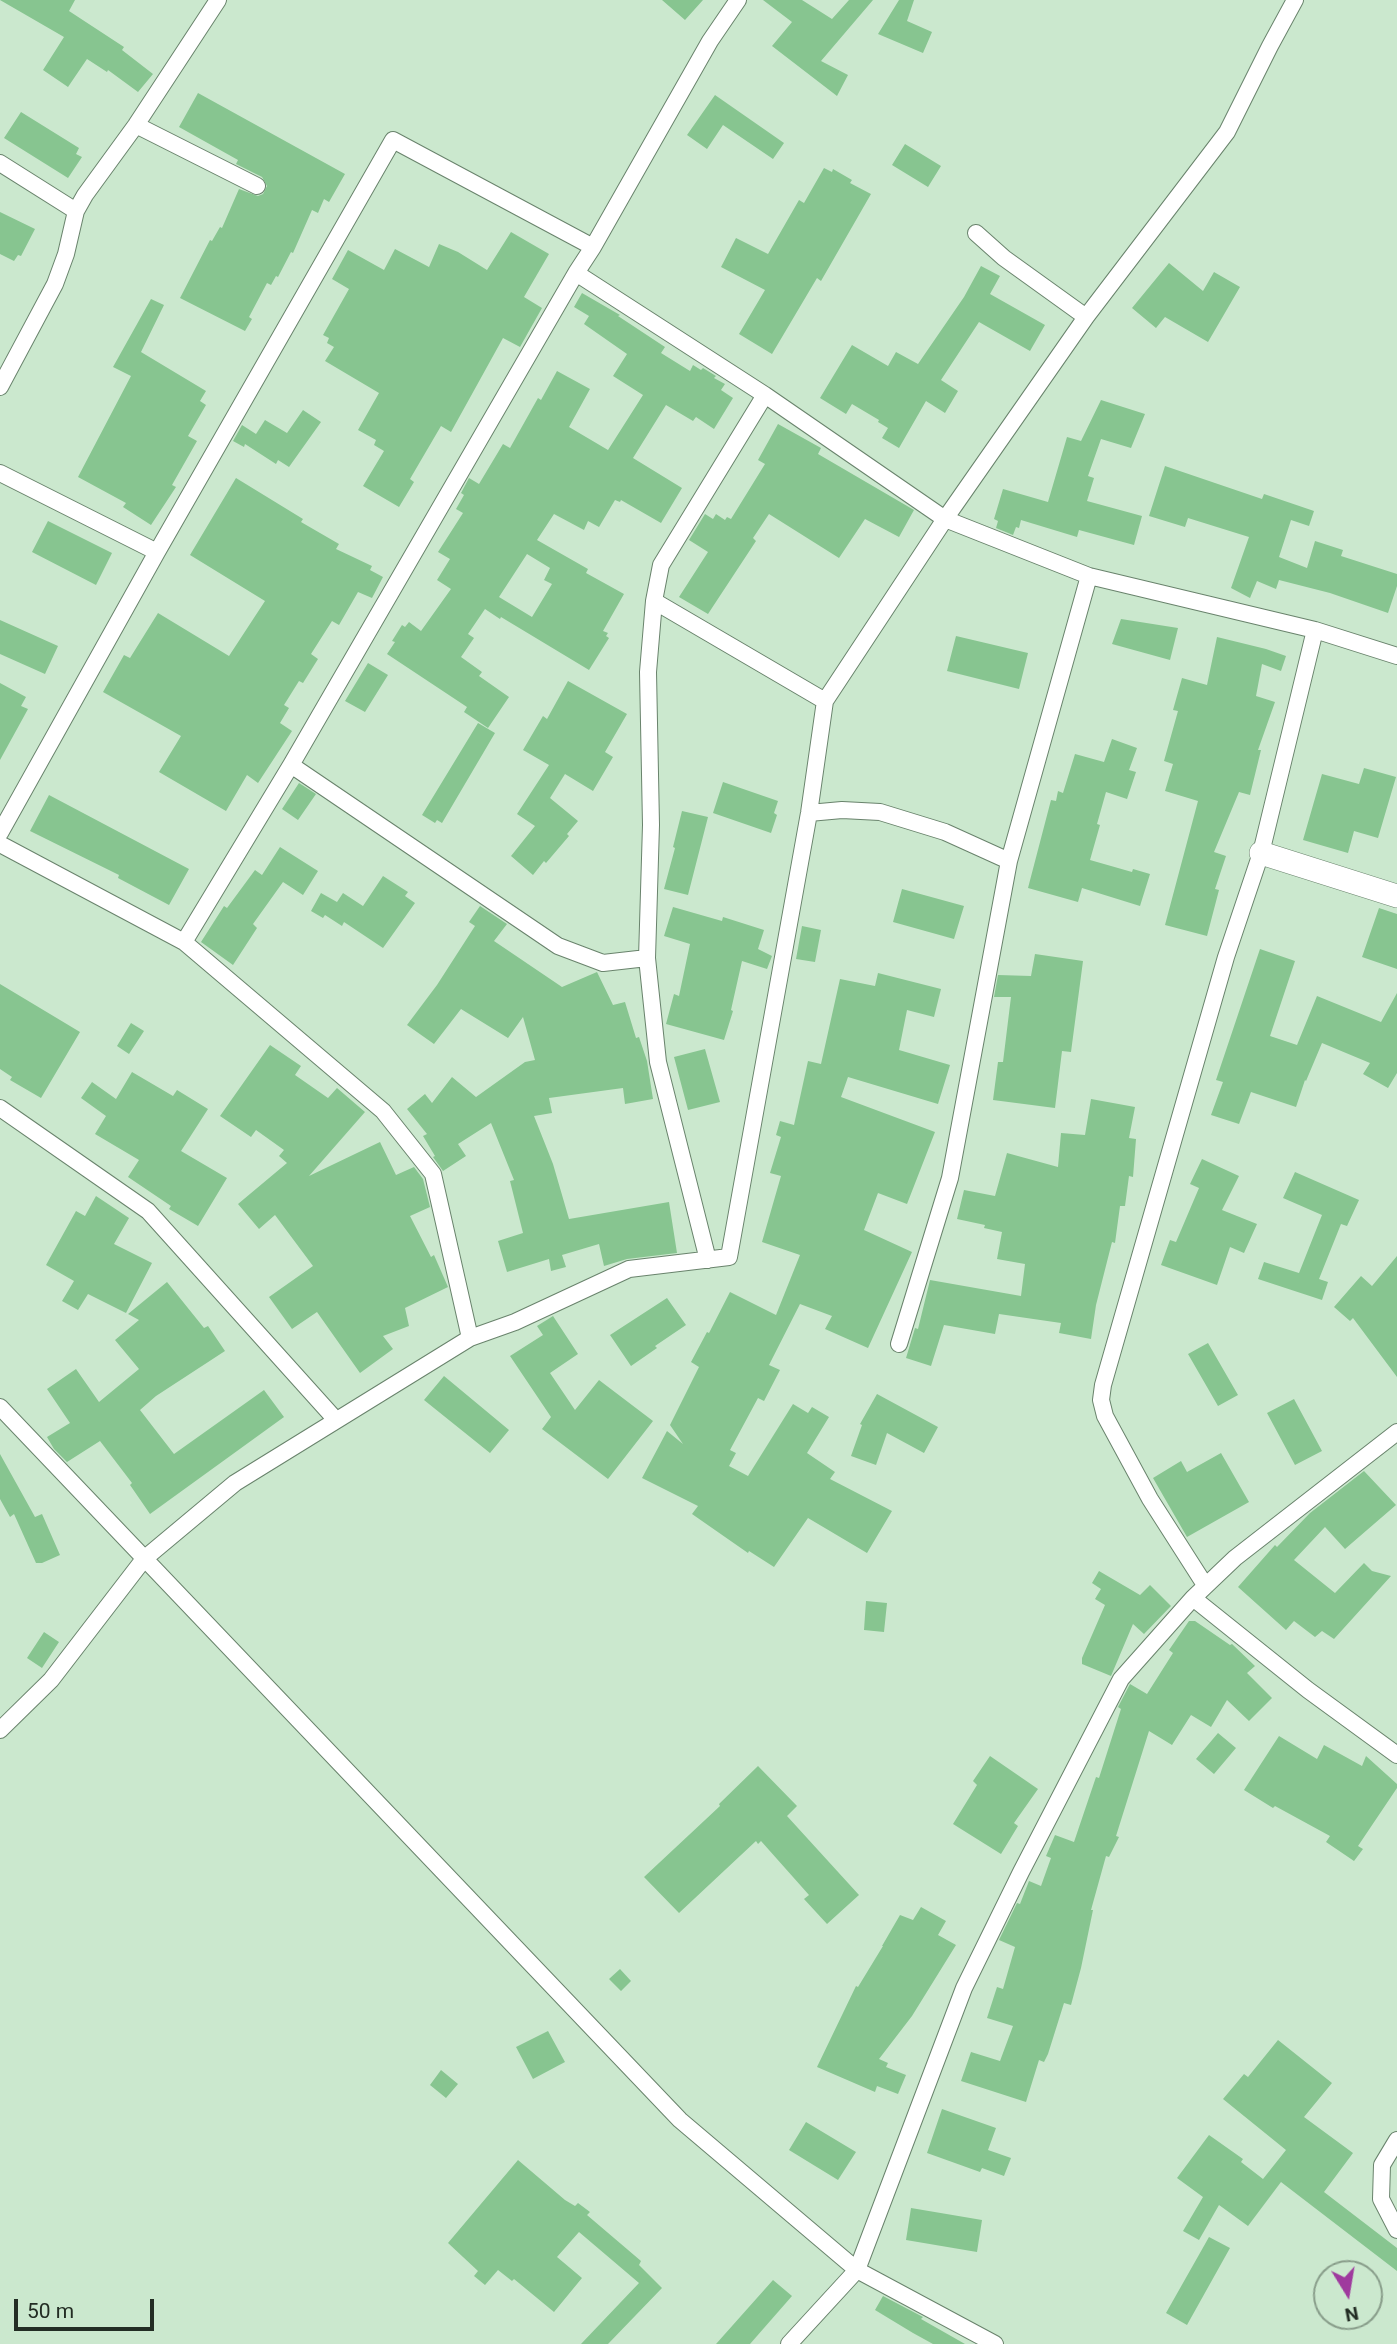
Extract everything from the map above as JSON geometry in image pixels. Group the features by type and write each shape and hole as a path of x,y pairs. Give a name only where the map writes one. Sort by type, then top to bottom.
{"street":[{"path":"0,387 55,284 66,254 76,211 85,195 136,125 218,0"},
{"path":"184,942 291,765 710,41 738,0"},
{"path":"0,1730 51,1680 144,1559 235,1482 470,1338 515,1322 629,1269 729,1257 809,813 825,701 944,519 1086,317 1227,132 1295,0"},
{"path":"136,125 257,186"},
{"path":"0,833 393,140 593,247"},
{"path":"0,163 76,211"},
{"path":"976,233 1004,258 1086,317"},
{"path":"576,273 765,395 944,519 1089,576 1315,631 1397,656"},
{"path":"708,1260 658,1062 647,958 651,825 648,671 654,601 661,565 765,395"},
{"path":"0,473 157,552"},
{"path":"899,1344 950,1178 1009,861 1089,576"},
{"path":"654,601 825,701"},
{"path":"1205,1585 1150,1499 1105,1416 1101,1400 1103,1385 1226,957 1261,853 1315,631"},
{"path":"291,765 558,946 603,962 647,958"},
{"path":"809,813 842,810 880,812 945,832 1009,861"},
{"path":"0,844 184,942 383,1111 433,1174 470,1338"},
{"path":"1261,853 1397,896"},
{"path":"0,1108 148,1211 336,1420"},
{"path":"0,1407 680,2120 858,2270 995,2344"},
{"path":"789,2344 858,2270 964,1988 1121,1679 1205,1585 1235,1558 1397,1432"},
{"path":"1193,1598 1308,1690 1397,1755"},
{"path":"1397,2140 1382,2165 1381,2199 1397,2231"}],"building":[{"path":"0,0 75,0 69,11 124,47 122,50 153,74 138,92 108,70 107,72 87,59 68,87 43,70 64,37"},
{"path":"662,0 703,0 685,20"},
{"path":"763,0 802,0 832,19 849,0 873,0 821,61 848,75 837,96 772,46 792,22"},
{"path":"899,0 914,0 907,21 932,32 923,53 878,34"},
{"path":"198,93 345,174 329,202 324,199 318,213 312,210 293,253 291,252 278,277 276,276 271,285 267,283 249,317 252,319 245,331 180,298 210,240 212,241 220,227 222,228 239,189 258,196 263,194 267,186 262,177 236,164 238,160 179,127"},
{"path":"715,95 784,143 773,159 723,125 707,149 687,135"},
{"path":"21,112 79,148 76,154 82,157 68,178 4,138"},
{"path":"905,144 941,166 928,187 892,165"},
{"path":"824,168 832,172 833,169 852,180 850,183 871,194 821,281 817,278 772,354 739,334 765,290 721,267 736,238 768,254 799,200 804,203"},
{"path":"0,212 35,229 21,256 18,255 14,261 0,254"},
{"path":"511,232 549,254 524,297 542,308 520,347 503,338 451,432 441,426 410,479 414,482 399,507 363,486 384,451 374,445 376,440 358,430 379,393 325,361 334,347 327,343 329,338 323,335 349,289 332,279 348,250 384,270 395,249 429,267 439,244 487,270"},
{"path":"1169,263 1203,291 1214,272 1240,287 1208,342 1165,317 1156,328 1132,308"},
{"path":"981,266 1000,276 990,294 1045,325 1030,351 979,322 941,380 958,391 945,413 926,401 899,448 882,438 888,428 878,422 879,420 852,404 846,414 820,398 852,345 888,366 896,352 918,364 964,297"},
{"path":"582,293 620,315 618,316 665,347 661,353 690,371 693,365 716,376 714,378 725,384 721,390 733,398 714,429 696,417 693,421 666,405 633,458 682,488 661,523 621,500 615,500 599,527 588,521 584,530 554,514 537,540 588,569 586,573 624,594 603,631 608,633 606,636 609,638 589,670 485,609 468,634 474,638 461,657 482,672 479,676 509,697 488,728 464,712 467,707 387,654 402,625 405,627 409,622 421,631 451,589 437,580 450,559 438,552 463,513 456,509 464,495 461,493 469,478 479,484 503,444 510,448 538,398 541,400 557,371 590,389 569,427 608,450 643,395 613,376 627,354 584,324 589,316 574,307","holes":["527,554 550,568 544,580 552,584 532,617 499,597"]},
{"path":"151,299 164,305 141,352 206,391 200,401 206,405 188,436 197,441 172,485 176,487 151,525 123,507 126,503 78,477 131,376 113,367"},
{"path":"1101,400 1145,414 1131,448 1101,439 1088,476 1094,478 1087,501 1142,516 1134,545 1079,530 1077,537 1021,520 1013,535 996,528 998,521 994,519 1003,489 1048,502 1067,437 1081,441"},
{"path":"303,410 321,422 289,467 278,460 276,464 245,444 244,447 233,441 242,425 256,434 265,420 287,433"},
{"path":"778,424 821,448 818,454 914,510 899,537 865,519 839,558 769,514 753,538 756,541 708,614 679,597 708,552 689,540 705,514 713,519 716,514 725,520 727,517 731,519 765,464 758,460"},
{"path":"1165,466 1262,499 1264,494 1314,511 1309,526 1291,520 1279,557 1307,568 1315,541 1343,550 1341,556 1397,574 1397,586 1388,613 1330,593 1279,580 1276,589 1257,581 1250,598 1231,588 1249,537 1188,518 1185,527 1149,516"},
{"path":"236,478 303,519 301,522 339,544 336,549 372,566 370,570 383,577 372,598 358,592 339,625 332,621 311,654 318,659 303,683 299,681 284,705 289,708 280,723 292,731 258,783 247,775 226,811 159,772 181,736 103,692 124,655 130,658 158,613 229,656 265,601 190,555"},
{"path":"48,521 112,553 96,585 32,552"},
{"path":"1121,619 1178,628 1170,660 1112,644"},
{"path":"0,620 58,646 45,674 0,654"},
{"path":"956,636 1028,653 1019,689 947,671"},
{"path":"1217,637 1286,656 1281,671 1262,664 1256,696 1275,702 1258,750 1261,750 1250,795 1239,792 1214,852 1226,856 1215,889 1219,890 1207,936 1165,925 1198,801 1165,791 1173,764 1164,761 1178,711 1173,710 1182,678 1207,685"},
{"path":"368,663 388,675 365,712 345,701"},
{"path":"568,681 627,714 605,752 613,757 593,791 565,774 550,798 578,821 567,834 569,836 533,875 511,856 535,826 517,814 549,765 523,750 543,716 547,719"},
{"path":"0,683 26,697 21,706 28,709 0,760"},
{"path":"478,723 495,733 442,823 437,820 435,823 422,815"},
{"path":"1112,739 1137,748 1129,770 1136,772 1127,799 1106,792 1090,860 1132,872 1133,869 1150,874 1140,906 1082,888 1078,902 1028,888 1051,800 1056,801 1058,791 1063,793 1075,754 1104,762"},
{"path":"1364,768 1396,777 1378,838 1354,831 1348,853 1303,840 1322,774 1359,784"},
{"path":"723,782 778,801 771,833 713,813"},
{"path":"299,783 316,794 298,820 282,809"},
{"path":"49,795 189,869 169,905 118,878 119,875 30,831"},
{"path":"682,811 708,817 688,895 664,889"},
{"path":"280,847 318,871 303,895 283,882 253,924 257,928 233,965 201,942 224,906 227,908 255,870 262,875"},
{"path":"383,876 408,892 405,896 415,903 383,948 344,922 342,926 325,915 323,918 311,911 321,893 337,902 343,893 363,906"},
{"path":"902,889 964,906 954,939 893,922"},
{"path":"480,906 507,924 494,941 562,987 597,972 613,1005 625,1002 636,1038 639,1037 647,1061 653,1099 625,1104 623,1088 549,1098 552,1113 534,1116 553,1164 569,1219 669,1202 677,1253 627,1259 604,1266 599,1244 562,1255 566,1267 551,1271 549,1259 507,1272 498,1241 523,1233 510,1181 514,1180 491,1123 458,1144 466,1156 443,1171 433,1157 435,1156 423,1136 427,1134 407,1109 425,1094 432,1103 452,1077 476,1097 525,1062 535,1060 523,1017 508,1038 461,1009 434,1044 407,1025 475,926 469,922"},
{"path":"673,907 722,921 723,917 764,930 758,949 772,956 767,969 742,961 731,1010 733,1011 724,1040 666,1024 674,994 679,996 690,944 664,936"},
{"path":"1379,908 1397,914 1397,969 1362,957"},
{"path":"802,926 821,930 815,962 796,959"},
{"path":"1260,949 1295,961 1270,1036 1297,1045 1317,996 1381,1022 1397,993 1397,1073 1388,1088 1363,1074 1370,1063 1322,1043 1296,1107 1251,1092 1239,1124 1211,1115 1223,1082 1216,1080"},
{"path":"1035,954 1083,961 1071,1052 1062,1051 1055,1108 993,1100 998,1062 1003,1062 1011,997 994,997 998,975 1031,976"},
{"path":"878,973 941,989 934,1017 907,1010 899,1050 950,1065 938,1104 848,1077 841,1097 935,1132 907,1204 878,1193 864,1230 912,1252 868,1348 825,1329 832,1316 800,1304 769,1365 780,1370 764,1401 758,1398 730,1450 736,1453 729,1466 748,1476 793,1404 808,1413 812,1407 829,1417 807,1453 835,1472 830,1479 892,1511 867,1553 808,1518 774,1567 749,1551 748,1553 692,1514 698,1506 642,1478 667,1431 683,1444 670,1425 699,1367 691,1362 730,1292 776,1315 800,1255 762,1242 781,1176 770,1173 781,1137 776,1135 780,1121 794,1125 808,1061 821,1064 840,979 875,986"},
{"path":"0,984 80,1032 41,1098 10,1080 12,1077 0,1069"},
{"path":"131,1023 144,1031 129,1054 117,1046"},
{"path":"270,1045 301,1066 295,1075 328,1098 337,1088 365,1112 309,1176 380,1142 396,1175 414,1167 423,1179 430,1207 410,1216 431,1257 434,1255 448,1287 405,1308 409,1326 383,1336 393,1349 360,1373 317,1312 292,1329 269,1297 313,1266 275,1215 259,1229 238,1204 287,1163 279,1156 284,1150 256,1130 251,1137 220,1116"},
{"path":"705,1049 720,1102 688,1110 674,1057"},
{"path":"132,1072 173,1096 177,1090 208,1109 181,1151 227,1178 198,1226 169,1209 171,1206 128,1177 139,1160 95,1134 106,1116 81,1098 92,1082 116,1099"},
{"path":"1091,1099 1135,1107 1129,1138 1136,1139 1133,1177 1129,1176 1125,1206 1120,1206 1115,1243 1112,1242 1096,1305 1091,1339 1059,1333 1061,1323 999,1314 995,1334 944,1325 931,1366 906,1358 915,1328 918,1329 930,1280 1021,1296 1025,1264 997,1259 1002,1232 957,1219 964,1190 995,1196 1007,1153 1058,1167 1061,1133 1085,1135"},
{"path":"1202,1159 1239,1176 1222,1210 1257,1224 1244,1253 1230,1247 1217,1285 1161,1265 1170,1240 1176,1242 1199,1188 1190,1184"},
{"path":"1295,1172 1359,1200 1347,1226 1341,1224 1319,1279 1328,1282 1322,1300 1258,1279 1264,1262 1299,1273 1322,1215 1283,1198"},
{"path":"96,1196 129,1218 114,1244 152,1263 126,1313 88,1294 78,1310 62,1301 74,1281 46,1265 76,1211 85,1216"},
{"path":"1397,1256 1397,1377 1353,1318 1350,1321 1334,1307 1361,1276 1372,1286"},
{"path":"167,1282 204,1328 208,1326 225,1351 156,1396 140,1410 174,1454 264,1390 284,1417 150,1514 130,1485 132,1483 100,1441 67,1462 54,1449 47,1437 70,1423 47,1389 76,1369 99,1402 139,1369 115,1340 139,1320 128,1314"},
{"path":"667,1298 686,1325 631,1366 610,1335"},
{"path":"553,1316 578,1354 550,1373 575,1410 599,1380 653,1421 608,1479 542,1429 551,1417 510,1356 543,1335 537,1326"},
{"path":"1208,1343 1238,1395 1218,1406 1188,1354"},
{"path":"444,1376 509,1430 490,1453 424,1400"},
{"path":"877,1394 938,1427 924,1453 887,1433 876,1465 851,1456 862,1425 860,1424"},
{"path":"1294,1399 1322,1451 1295,1465 1267,1413"},
{"path":"1221,1453 1249,1502 1187,1537 1153,1478 1181,1461 1187,1472"},
{"path":"0,1454 35,1517 42,1514 60,1555 36,1563 14,1514 10,1517 0,1499"},
{"path":"1364,1471 1396,1505 1345,1549 1325,1527 1294,1560 1335,1593 1364,1563 1372,1571 1391,1576 1334,1639 1322,1631 1315,1637 1294,1621 1286,1630 1238,1587 1275,1545 1277,1547 1310,1513"},
{"path":"1099,1571 1140,1595 1150,1585 1171,1606 1144,1634 1133,1624 1111,1676 1082,1664 1082,1658 1105,1605 1095,1599 1101,1589 1092,1583"},
{"path":"866,1601 887,1603 884,1632 864,1630"},
{"path":"1189,1621 1195,1621 1232,1644 1255,1666 1247,1673 1272,1698 1249,1721 1227,1700 1211,1727 1191,1715 1172,1745 1149,1731 1116,1836 1119,1837 1109,1857 1106,1856 1091,1910 1081,1968 1071,2005 1064,2003 1048,2054 1044,2062 1039,2060 1026,2102 961,2081 971,2052 1000,2061 1013,2026 987,2018 997,1987 1003,1989 1015,1947 999,1940 1017,1903 1020,1904 1029,1881 1041,1886 1051,1858 1046,1856 1055,1835 1074,1842 1096,1777 1099,1778 1121,1709 1118,1707 1130,1684 1147,1694 1173,1653 1169,1650"},
{"path":"44,1632 59,1642 42,1668 27,1658"},
{"path":"1218,1733 1236,1748 1214,1774 1196,1759"},
{"path":"1279,1736 1317,1759 1324,1745 1362,1766 1366,1756 1397,1784 1397,1788 1358,1846 1363,1849 1354,1861 1326,1842 1330,1836 1275,1806 1273,1808 1244,1790"},
{"path":"990,1756 1038,1789 1014,1823 1018,1826 1001,1854 953,1824 977,1785 973,1781"},
{"path":"758,1766 797,1806 787,1816 859,1895 827,1924 804,1899 809,1895 761,1841 758,1844 756,1841 679,1913 644,1877 720,1806 719,1804"},
{"path":"921,1907 946,1921 938,1935 956,1945 912,2016 879,2059 888,2063 886,2067 906,2075 898,2094 877,2086 875,2092 817,2067 856,1986 858,1987 900,1915 913,1920"},
{"path":"620,1969 631,1981 621,1991 609,1979"},
{"path":"548,2031 565,2062 533,2079 516,2047"},
{"path":"1278,2040 1332,2083 1304,2117 1353,2153 1324,2192 1397,2248 1397,2271 1281,2182 1248,2226 1219,2205 1199,2240 1183,2231 1203,2197 1177,2178 1209,2135 1243,2159 1241,2162 1263,2179 1286,2150 1223,2099 1244,2074 1248,2077"},
{"path":"441,2070 458,2084 446,2098 430,2085"},
{"path":"942,2109 996,2128 988,2150 1011,2158 1004,2176 982,2168 980,2172 927,2153"},
{"path":"806,2122 856,2152 838,2180 789,2150"},
{"path":"518,2160 565,2200 575,2206 578,2203 590,2212 587,2215 641,2261 639,2265 662,2288 608,2344 581,2344 639,2283 579,2232 557,2257 582,2278 554,2312 514,2279 512,2281 498,2270 485,2285 474,2276 478,2271 448,2243"},
{"path":"911,2208 982,2220 977,2252 906,2240"},
{"path":"1209,2237 1230,2248 1187,2325 1166,2313"},
{"path":"773,2280 792,2296 750,2344 716,2344"},
{"path":"883,2296 965,2344 933,2344 913,2333 875,2310"}]}
